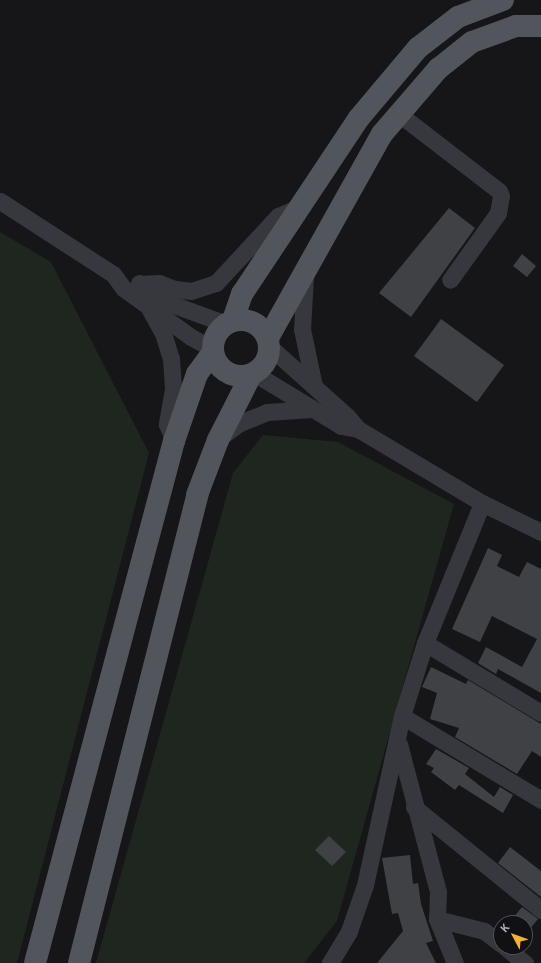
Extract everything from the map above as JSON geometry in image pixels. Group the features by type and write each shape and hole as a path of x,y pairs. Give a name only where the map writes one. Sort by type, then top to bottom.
{"main road":[{"path":"35,963 174,441 197,374 213,350 216,335 229,322 242,294 359,118 418,48 458,16 504,0"},
{"path":"79,963 197,495 218,440 252,374 266,363 269,343 308,264 382,134 438,69 472,42 516,26 541,26"},
{"path":"229,322 250,321 258,324 269,343"},
{"path":"213,350 218,363 226,372 234,376 252,374"}],"street":[{"path":"399,114 499,191 501,196 498,213 450,280"},
{"path":"0,201 112,274 123,288 213,350"},
{"path":"140,284 159,283 175,289 191,291 216,283 278,216 301,206"},
{"path":"308,264 303,286 302,329 314,386"},
{"path":"112,274 129,277 169,302 229,322"},
{"path":"147,305 163,333 171,359 173,389 167,424 174,441"},
{"path":"269,343 358,429 482,503 541,532"},
{"path":"252,374 341,426 358,429"},
{"path":"218,440 240,423 267,412 313,409"},
{"path":"330,963 349,931 365,885 398,742 402,716 425,643 482,503"},
{"path":"425,643 541,713"},
{"path":"402,716 541,800"},
{"path":"398,742 414,807 438,892 437,919 456,963"},
{"path":"414,807 541,910"},
{"path":"437,919 484,931 493,938"},
{"path":"515,955 525,963"}],"shaded area":[{"path":"0,232 51,262 149,453 17,963 0,963"},
{"path":"263,435 338,442 454,504 337,921 304,963 96,963 233,473"}],"building":[{"path":"449,208 475,228 411,317 379,293"},
{"path":"522,254 536,266 527,277 513,266"},
{"path":"441,319 504,365 477,402 414,356"},
{"path":"488,548 502,555 497,566 519,577 527,562 541,569 541,693 498,669 496,674 478,663 486,647 522,667 537,639 492,616 480,642 452,629"},
{"path":"431,667 466,684 468,680 541,724 541,757 532,751 517,774 455,737 459,728 430,719 437,693 422,687"},
{"path":"436,749 469,768 465,774 494,797 500,787 513,795 503,813 459,785 455,790 431,772 434,768 426,764"},
{"path":"329,836 346,852 332,866 315,850"},
{"path":"510,847 541,871 541,897 498,863"},
{"path":"410,855 413,884 418,883 421,904 433,941 426,943 436,963 377,963 403,931 398,913 392,914 382,858"},
{"path":"522,907 533,915 516,915"},
{"path":"533,915 538,919 533,925"}]}
